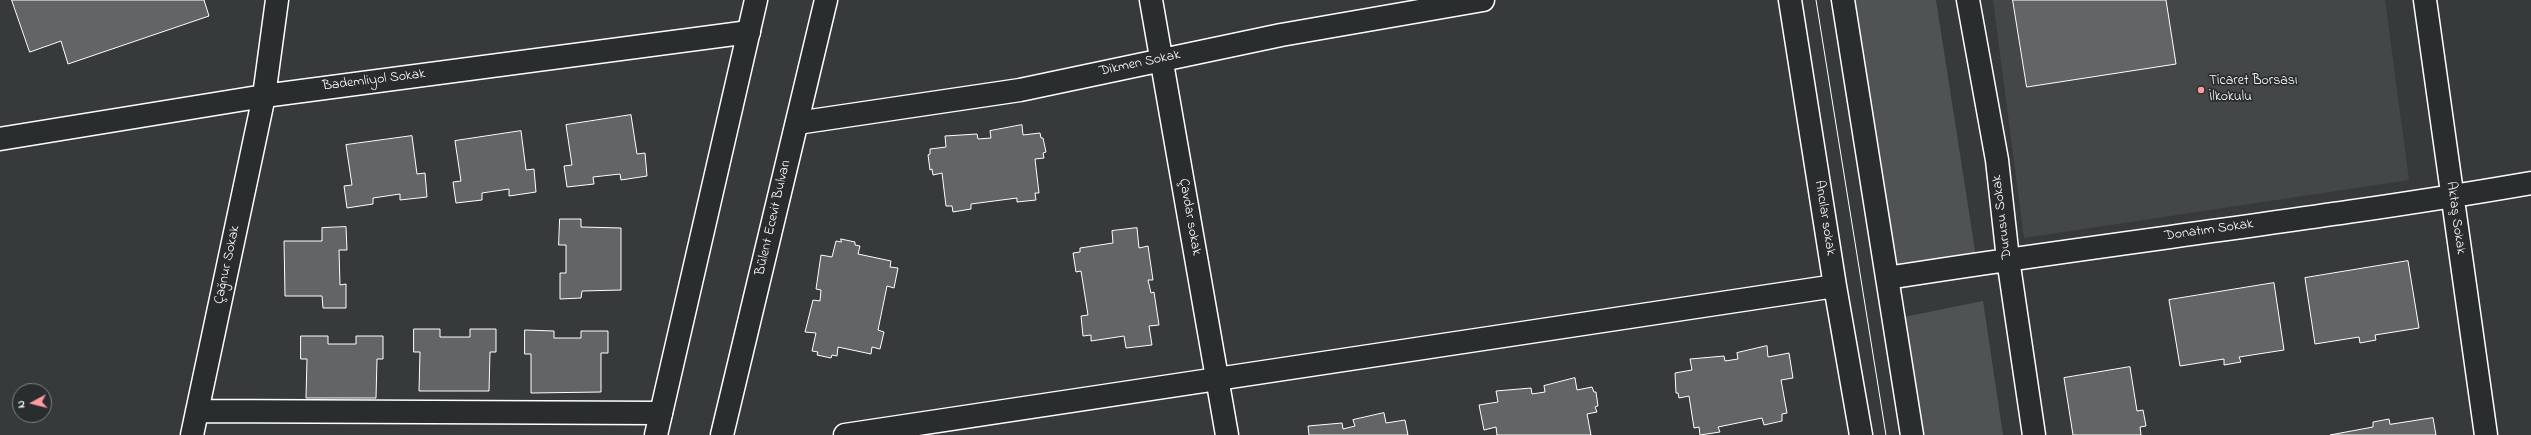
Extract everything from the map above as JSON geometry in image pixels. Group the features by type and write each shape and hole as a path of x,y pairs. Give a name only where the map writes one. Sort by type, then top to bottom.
{"street":[{"name":"Çağnur Sokak","path":"192,435 264,96 278,0"},
{"path":"656,435 756,0"},
{"name":"Bülent Ecevit Bulvarı","path":"722,435 826,0"},
{"name":"Çavdar sokak","path":"1150,0 1227,435"},
{"name":"Dikmen Sokak","path":"797,123 1020,90 1281,35 1483,0"},
{"name":"Arıcılar sokak","path":"1790,0 1835,286 1861,435"},
{"path":"1843,0 1912,435"},
{"name":"Durusu Sokak","path":"1968,0 1997,160 2008,259 2034,435"},
{"name":"Aktaş Sokak","path":"2425,0 2486,435"},
{"name":"Bademliyol Sokak","path":"0,139 264,96 749,32"},
{"name":"Donatım Sokak","path":"1887,278 2008,259 2452,197 2531,183"},
{"path":"845,435 1835,286"},
{"path":"197,411 661,413"}],"shaded area":[{"path":"1849,0 1936,0 1976,257 1895,268"},
{"name":"Ticaret Borsası İlkokulu","path":"1993,0 2385,0 2409,180 2024,238"},
{"path":"1983,301 2003,435 1924,435 1904,317"}],"building":[{"path":"12,0 204,0 209,16 68,64 61,41 30,52"},
{"path":"2013,0 2166,0 2176,64 2027,87"},
{"path":"631,115 637,154 645,153 647,176 621,180 620,174 593,177 594,184 567,187 564,166 572,165 566,125"},
{"path":"1022,125 1023,135 1040,133 1041,138 1043,138 1046,152 1043,153 1044,158 1035,159 1039,193 1035,193 1036,200 1017,202 1017,198 971,204 971,209 953,212 952,206 946,206 942,173 933,175 932,169 930,170 928,155 930,154 930,149 946,147 945,136 977,134 978,139 991,138 990,131"},
{"path":"521,131 526,170 534,169 536,192 509,196 509,189 482,193 482,200 456,203 453,182 461,181 455,141"},
{"path":"412,136 417,174 425,173 427,197 400,200 400,194 373,198 373,204 347,208 344,186 352,185 346,145"},
{"path":"560,219 581,219 581,227 621,228 621,290 582,291 581,298 560,299 560,273 566,273 566,245 559,245"},
{"path":"346,227 347,250 339,250 340,285 346,284 346,308 323,308 322,296 285,296 284,241 322,241 322,228"},
{"path":"1137,228 1139,248 1148,246 1153,280 1148,280 1151,293 1154,292 1159,325 1149,326 1152,345 1126,348 1124,336 1091,341 1091,335 1083,336 1081,316 1088,315 1081,271 1076,272 1073,253 1080,252 1080,248 1113,243 1112,231"},
{"path":"841,239 855,242 855,245 860,246 858,254 891,261 890,267 898,268 894,288 887,286 878,330 884,332 880,349 872,347 871,354 838,347 837,356 832,355 831,358 817,355 818,352 812,351 816,333 805,332 813,300 820,301 821,290 816,289 821,255 832,257 836,241 841,242"},
{"path":"2408,261 2419,328 2375,335 2376,340 2360,343 2359,337 2315,344 2305,278"},
{"path":"2274,283 2284,350 2239,357 2241,362 2224,365 2224,359 2180,366 2169,300"},
{"path":"414,329 440,329 440,337 470,337 470,329 496,329 496,352 490,352 489,391 419,391 420,352 414,352"},
{"path":"525,330 554,331 554,338 581,338 581,331 608,331 608,353 601,353 601,392 531,393 531,354 525,354"},
{"path":"301,336 328,336 328,344 356,344 356,336 383,336 383,359 377,359 376,398 306,398 307,359 301,359"},
{"path":"1767,346 1768,357 1789,353 1793,378 1781,380 1787,413 1782,414 1782,421 1764,425 1762,418 1718,427 1720,432 1700,435 1699,427 1694,428 1689,396 1679,398 1678,393 1676,393 1675,373 1692,370 1690,359 1724,356 1725,361 1738,359 1737,353"},
{"path":"2130,367 2137,411 2143,410 2146,426 2140,427 2141,435 2073,435 2064,378"},
{"path":"1575,378 1577,390 1592,387 1594,392 1596,392 1598,406 1595,407 1597,412 1587,414 1591,435 1497,435 1496,427 1484,430 1479,405 1498,402 1496,391 1531,388 1532,394 1545,392 1544,386"},
{"path":"1384,413 1386,423 1405,420 1408,435 1309,435 1308,426 1342,423 1343,429 1355,426 1353,420"},
{"path":"2433,418 2436,435 2330,435 2373,427 2373,422 2389,419 2390,424"}],"tram line":[{"path":"1816,0 1886,435"}],"place":[{"name":"Ticaret Borsası İlkokulu","path":"2201,90"}]}
